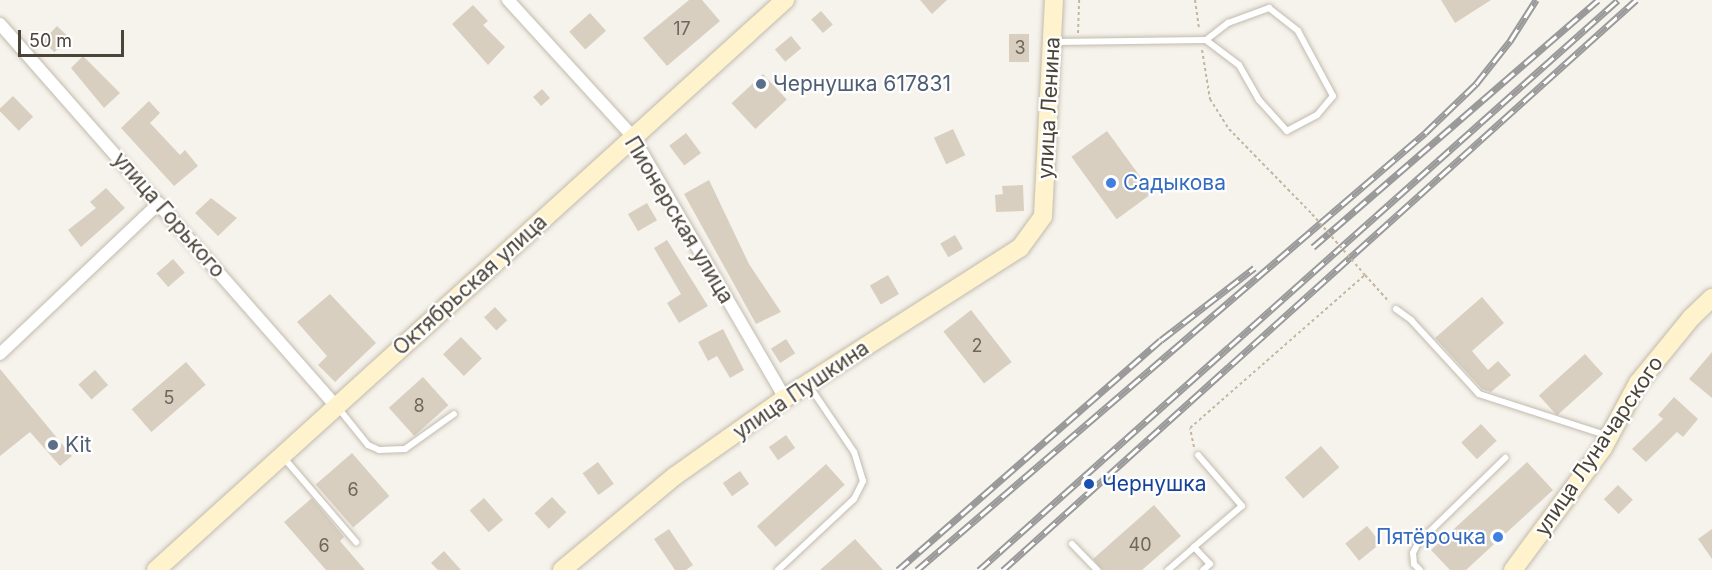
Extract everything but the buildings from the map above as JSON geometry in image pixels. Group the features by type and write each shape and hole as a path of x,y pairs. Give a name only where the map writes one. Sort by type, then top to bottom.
{"street":[{"name":"Пионерская улица","path":"508,0 633,137 785,398"},
{"name":"Октябрьская улица","path":"156,570 785,0"},
{"name":"улица Ленина","path":"1043,216 1054,0"},
{"name":"улица Горького","path":"0,24 336,406"},
{"path":"0,354 159,203"},
{"name":"улица Пушкина","path":"562,570 675,476 785,398 1020,248 1043,216"},
{"name":"улица Луначарского","path":"1513,570 1609,436 1638,383 1712,298"}],"lane":[{"path":"1053,42 1203,40 1228,23 1269,8 1298,31 1333,96 1317,115 1287,131 1258,100 1239,65 1203,40"},
{"path":"1396,309 1411,320 1479,394 1609,436"},
{"path":"778,570 854,499 863,481 854,452 808,384"},
{"path":"336,406 368,445 379,450 405,448 454,414"},
{"path":"1168,570 1242,506 1198,455"},
{"path":"282,456 356,542"},
{"path":"1420,570 1414,564 1413,553 1418,543 1505,458"},
{"path":"1072,544 1097,570"},
{"path":"1194,547 1210,564 1203,570"}],"path":[{"path":"1078,42 1079,0"},
{"path":"1195,0 1203,40 1210,99 1229,129 1312,214 1396,309"},
{"path":"1198,455 1190,429 1365,275"}],"railway":[{"path":"917,570 1425,133 1476,84 1510,41 1536,0"},
{"path":"1313,247 1598,0"},
{"path":"979,570 1618,0"},
{"path":"1003,570 1636,0"},
{"path":"898,570 1161,340 1254,268"}],"place":[{"name":"Чернушка 617831","path":"761,84"},
{"name":"Садыкова","path":"1111,183"},
{"name":"Kit","path":"53,445"},
{"name":"Чернушка","path":"1089,484"},
{"name":"Пятёрочка","path":"1498,537"}]}
